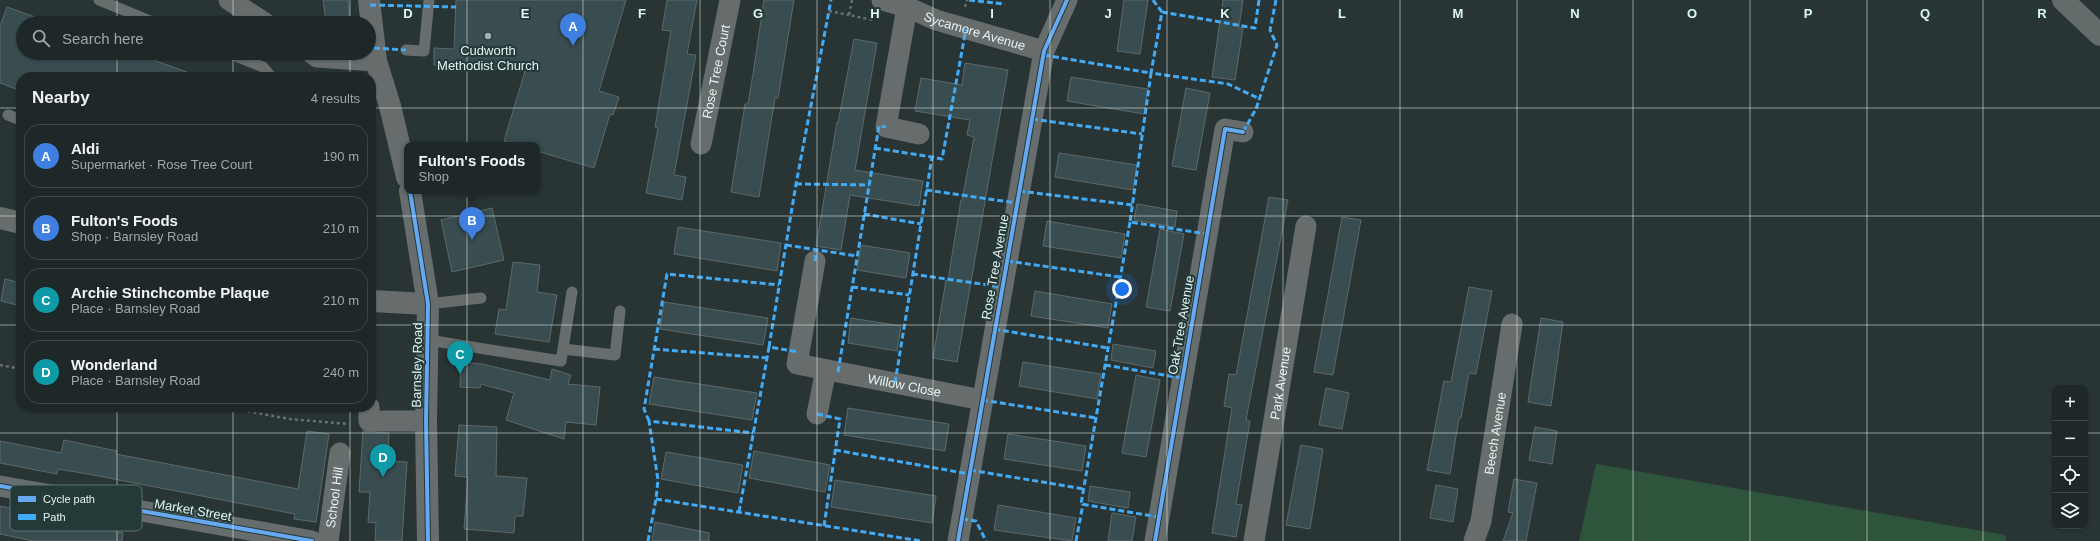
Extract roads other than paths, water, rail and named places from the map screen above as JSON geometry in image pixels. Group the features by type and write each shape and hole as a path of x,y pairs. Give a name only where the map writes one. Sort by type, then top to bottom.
{"highway":[{"path":"2063,0 2100,35"}],"street":[{"path":"229,0 254,16"},
{"path":"369,0 371,16"},
{"name":"Rose Tree Court","path":"701,144 730,0"},
{"name":"Sycamore Avenue","path":"882,0 907,6 936,20 1044,51"},
{"name":"Rose Tree Avenue","path":"958,541 1044,51 1067,0"},
{"name":"Sycamore Avenue","path":"907,6 886,128 919,134"},
{"path":"361,60 376,61 390,106 404,164"},
{"name":"Oak Tree Avenue","path":"1155,541 1225,129 1242,132"},
{"name":"Barnsley Road","path":"410,194 428,304 426,421 428,541"},
{"path":"0,218 16,222"},
{"name":"Park Avenue","path":"1254,541 1306,226"},
{"name":"Willow Close","path":"815,261 797,364 982,400"},
{"path":"376,301 428,304"},
{"name":"Beech Avenue","path":"1474,541 1481,521 1512,324"},
{"path":"817,414 826,370"},
{"path":"369,414 426,421"},
{"name":"School Hill","path":"328,541 340,453"},
{"name":"Market Street","path":"0,486 10,488"},
{"name":"Market Street","path":"142,511 312,541"}],"lane":[{"path":"99,0 138,16"},
{"path":"406,50 424,51 429,0"},
{"path":"246,60 263,67 267,72"},
{"path":"8,115 16,118"},
{"path":"428,340 561,361 572,292"},
{"path":"428,304 481,298"},
{"path":"563,349 615,355 620,310"}],"place":[{"name":"Cudworth Methodist Church","path":"488,36"},
{"name":"Aldi","path":"573,46"},
{"name":"Fulton's Foods","path":"472,240"},
{"name":"Archie Stinchcombe Plaque","path":"460,374"},
{"name":"Wonderland","path":"383,477"}]}
